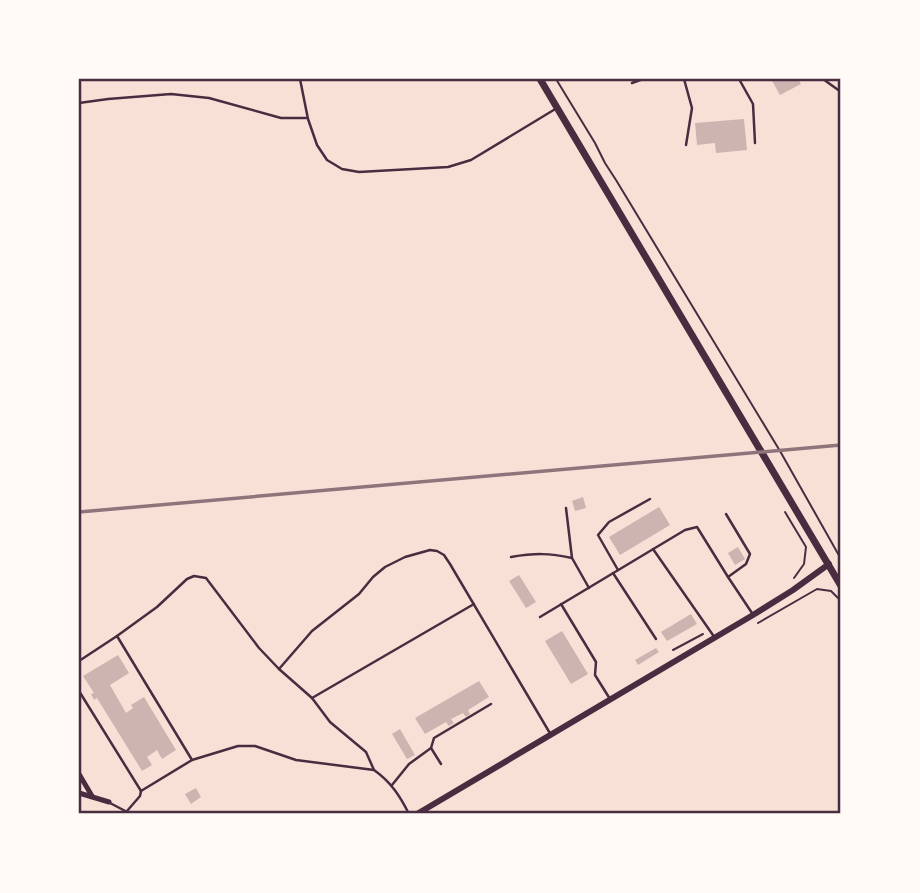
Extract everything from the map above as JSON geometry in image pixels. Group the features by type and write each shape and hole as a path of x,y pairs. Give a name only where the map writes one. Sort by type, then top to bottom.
{"main road":[{"path":"540,79 841,586"}],"street":[{"path":"417,814 753,615 829,564"},
{"path":"79,775 92,796"},
{"path":"79,793 109,802"}],"lane":[{"path":"300,79 317,145 327,160 342,169 359,172 448,167 471,160 557,108"},
{"path":"632,83 643,79"},
{"path":"684,79 692,108 686,145"},
{"path":"739,79 753,104 755,143"},
{"path":"823,79 841,92"},
{"path":"79,103 172,94 209,98 281,118 308,118"},
{"path":"618,570 598,535 609,522 650,499"},
{"path":"566,508 572,558 589,588"},
{"path":"726,514 750,554 746,564 728,577"},
{"path":"540,617 685,530 697,527 753,615"},
{"path":"653,549 715,638"},
{"path":"279,668 312,631 359,594 379,571 418,552 437,551 443,555 474,604 551,734"},
{"path":"511,557 546,553 572,558"},
{"path":"613,573 656,639"},
{"path":"79,661 156,607 187,579 194,576 206,578 260,648 312,698 330,722 366,752 374,770 398,792 409,814"},
{"path":"312,698 474,604"},
{"path":"561,604 596,662 595,675 611,699"},
{"path":"117,636 192,760"},
{"path":"79,691 141,791"},
{"path":"392,785 409,764 431,748 434,738 491,705"},
{"path":"127,811 141,791 192,760 237,746 255,746 296,760 374,770"},
{"path":"431,748 441,764"},
{"path":"109,802 131,814"}],"path":[{"path":"556,79 780,451 841,559"},
{"path":"791,500 782,505 806,547 804,564 794,579"},
{"path":"757,624 817,589 831,591 841,601"},
{"path":"673,650 709,630"}],"building":[{"path":"771,79 798,79 801,84 780,95"},
{"path":"744,119 747,150 716,153 715,143 697,145 695,123"},
{"path":"583,497 586,508 575,511 572,501"},
{"path":"659,507 670,525 620,555 609,537"},
{"path":"738,547 745,559 735,565 728,553"},
{"path":"519,575 536,602 526,608 509,581"},
{"path":"691,614 697,624 667,641 661,632"},
{"path":"562,631 588,674 571,684 545,641"},
{"path":"656,648 659,652 638,665 635,660"},
{"path":"118,655 129,673 110,685 126,713 133,708 131,705 144,697 176,750 162,759 157,750 147,757 152,765 142,771 97,698 94,700 91,694 94,693 83,676"},
{"path":"479,681 489,697 468,710 470,714 466,717 463,713 451,719 454,723 449,726 446,722 425,734 415,718"},
{"path":"400,729 415,755 407,759 392,734"},
{"path":"196,788 201,797 191,804 185,794"}],"railway":[{"path":"79,512 841,445"}]}
